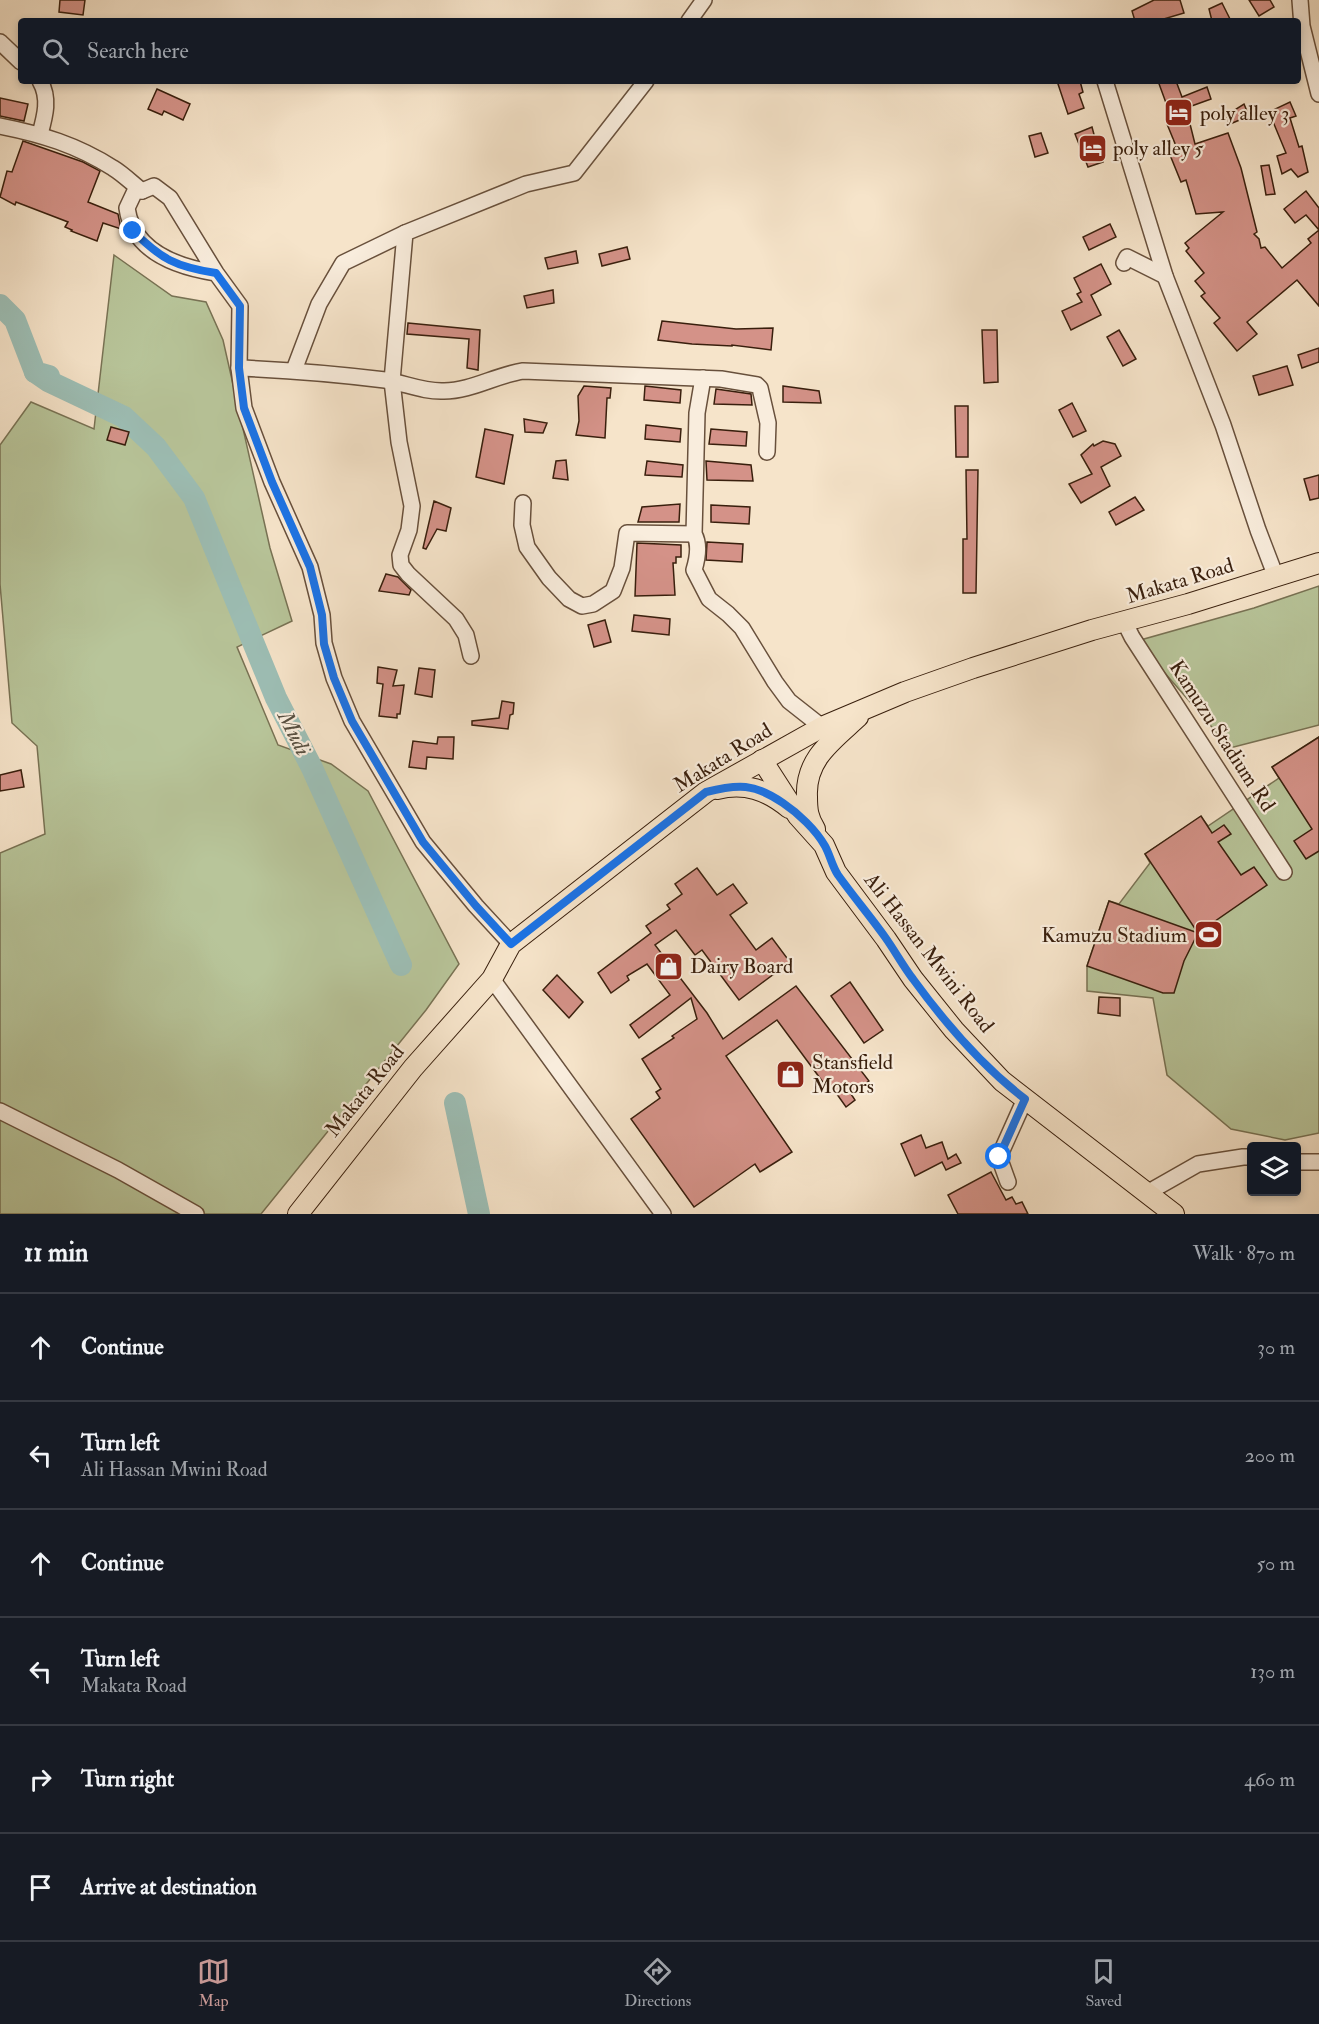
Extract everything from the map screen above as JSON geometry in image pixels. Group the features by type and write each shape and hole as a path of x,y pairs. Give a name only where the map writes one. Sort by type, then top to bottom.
{"main road":[{"name":"Makata Road","path":"298,1214 413,1068 492,979 511,944 706,792 822,727 905,692 1092,630 1319,564"},
{"path":"824,845 807,814 810,770 821,751 866,709"},
{"name":"Ali Hassan Mwini Road","path":"762,760 798,816 824,845 836,872 913,979 962,1039 1002,1081 1174,1214"},
{"path":"706,792 742,785 783,803 798,816"}],"street":[{"path":"692,18 704,0"},
{"path":"1300,0 1302,26 1319,94"},
{"path":"0,42 18,59"},
{"path":"40,134 46,113 46,100 41,84"},
{"path":"294,370 319,304 343,263 405,234 526,184 574,173 644,84"},
{"path":"1106,84 1165,276 1223,425 1276,577"},
{"path":"0,126 40,134 80,150 114,168 142,191"},
{"path":"216,273 170,263 152,250 133,231 128,220 127,208 135,191 154,186 170,198 216,273 240,306 239,368 244,408 272,482 310,567 322,615 324,644 334,678 352,721 423,842 511,944"},
{"path":"405,234 392,381 399,442 412,506 409,530 400,555 401,565 456,619 466,635 471,656"},
{"path":"1124,263 1127,257 1165,276"},
{"path":"239,368 294,370 392,381 429,391 447,391 524,371 721,379 757,385 760,388 768,423 767,452"},
{"path":"703,378 698,413 694,534 697,539 697,559 694,570 709,599 742,627 789,701 822,727"},
{"path":"523,503 522,525 527,547 549,578 569,598 582,606 593,604 614,591 622,568 627,533 694,534"},
{"name":"Kamuzu Stadium Rd","path":"1125,622 1132,638 1284,872"},
{"path":"492,979 663,1214"},
{"path":"1008,1182 999,1157 1025,1099"},
{"path":"0,1111 118,1170 196,1214"},
{"path":"1147,1193 1198,1164 1247,1157"},
{"path":"1301,1162 1319,1162"}],"green space":[{"path":"114,255 172,296 206,302 223,340 270,548 292,621 237,647 278,745 331,764 368,791 459,964 426,1010 261,1214 0,1214 0,853 45,834 37,746 12,723 0,584 0,445 31,402 94,429"},
{"path":"1319,586 1319,725 1230,748 1137,641 1254,608"},
{"name":"Kamuzu Stadium","path":"1319,737 1319,1133 1285,1140 1231,1129 1167,1075 1153,998 1087,991 1087,966 1109,901 1119,904 1150,863 1145,854 1201,817 1208,826 1279,778 1272,767"}],"building":[{"path":"60,0 85,0 83,15 59,12"},
{"path":"1154,0 1180,0 1184,13 1167,18 1134,18 1132,11"},
{"path":"1249,0 1270,0 1274,7 1259,16"},
{"path":"1222,3 1230,18 1211,18 1209,9"},
{"path":"1058,84 1081,84 1083,92 1079,94 1084,108 1068,114"},
{"path":"1159,84 1177,84 1182,97 1207,87 1211,99 1186,108 1195,144 1228,133 1241,168 1257,232 1254,234 1259,239 1261,248 1265,247 1282,268 1311,243 1308,239 1319,230 1319,306 1297,280 1247,322 1257,334 1237,351 1214,323 1220,318 1201,296 1205,293 1195,281 1204,273 1186,251 1189,248 1185,243 1223,212 1196,214 1186,180 1181,182 1168,150 1176,146 1167,124 1173,122"},
{"path":"157,89 190,104 183,120 164,111 162,115 148,109"},
{"path":"0,98 28,104 24,121 0,116"},
{"path":"1290,102 1296,116 1290,118 1299,147 1302,146 1308,172 1298,177 1291,169 1282,174 1277,156 1286,153 1269,112"},
{"path":"1244,104 1249,116 1230,124 1225,116"},
{"name":"poly alley 5","path":"1092,127 1096,142 1100,141 1104,154 1101,155 1103,162 1088,167 1075,134"},
{"path":"1041,133 1048,153 1035,157 1029,136"},
{"path":"23,141 83,162 100,171 88,202 118,214 121,229 103,223 97,241 71,231 65,227 68,222 16,202 15,205 0,197 7,171 12,172"},
{"path":"1269,165 1275,194 1266,195 1261,166"},
{"path":"1306,191 1319,208 1319,230 1306,215 1295,223 1284,209"},
{"path":"1110,224 1116,237 1089,250 1083,237"},
{"path":"627,247 630,259 602,266 599,254"},
{"path":"576,251 578,263 548,269 545,258"},
{"path":"1101,264 1111,284 1091,295 1101,315 1071,330 1062,311 1082,302 1077,294 1081,292 1074,278"},
{"path":"553,290 554,303 527,308 524,296"},
{"path":"662,321 736,329 773,328 771,350 658,340"},
{"path":"408,323 480,330 478,370 467,368 469,339 407,334"},
{"path":"982,330 997,330 998,382 984,383"},
{"path":"1119,330 1136,359 1123,366 1107,337"},
{"path":"1319,348 1319,362 1302,368 1298,355"},
{"path":"1287,366 1293,385 1259,395 1253,376"},
{"path":"584,386 611,388 610,398 607,398 605,438 576,435 579,421 578,396"},
{"path":"645,386 681,390 680,403 644,400"},
{"path":"783,386 819,391 821,403 783,402"},
{"path":"716,389 751,394 752,405 714,404"},
{"path":"1072,403 1086,431 1073,437 1059,410"},
{"path":"955,406 968,406 968,457 956,457"},
{"path":"524,419 547,423 543,433 525,432"},
{"path":"646,425 681,429 680,442 645,439"},
{"path":"111,427 129,432 125,445 107,440"},
{"path":"485,429 513,435 504,484 476,477"},
{"path":"711,429 747,432 746,446 709,444"},
{"path":"1103,441 1115,444 1121,456 1101,467 1110,486 1081,503 1069,484 1092,474 1081,455 1093,444 1094,446"},
{"path":"566,460 568,480 553,478 556,461"},
{"path":"647,461 683,465 682,477 645,475"},
{"path":"706,461 751,465 753,481 707,480"},
{"path":"966,470 978,470 976,593 963,593 963,539 967,539"},
{"path":"1319,475 1319,498 1310,500 1304,479"},
{"path":"1135,497 1144,510 1116,525 1109,512"},
{"path":"434,501 451,508 446,531 437,529 426,549 423,548"},
{"path":"680,504 679,522 638,522 642,507"},
{"path":"711,505 750,507 749,524 711,522"},
{"path":"707,542 743,544 742,562 706,560"},
{"path":"637,543 681,545 681,557 676,557 676,563 673,563 675,595 635,596"},
{"path":"386,574 398,577 411,590 409,595 379,591"},
{"path":"634,615 670,619 669,635 632,631"},
{"path":"605,620 611,642 594,647 588,625"},
{"path":"378,667 397,670 393,686 404,685 400,714 397,714 397,718 379,716 383,684 377,683"},
{"path":"419,668 435,670 432,697 415,694"},
{"path":"502,701 514,703 508,729 472,725 472,721 499,718"},
{"path":"438,737 454,737 453,759 427,757 426,769 409,767 413,741 437,744"},
{"path":"1319,737 1319,851 1306,859 1294,841 1312,829 1272,767"},
{"path":"21,770 24,787 0,791 0,775"},
{"path":"1201,816 1212,833 1224,825 1231,834 1218,842 1241,875 1254,867 1267,885 1198,933 1145,854"},
{"path":"697,868 717,895 733,884 747,903 730,915 756,950 772,938 790,962 739,1000 702,950 695,955 676,930 655,945 707,1013 723,1039 796,986 869,1081 851,1094 855,1100 846,1107 834,1090 831,1093 777,1020 726,1056 792,1152 760,1172 755,1164 694,1207 631,1119 660,1098 656,1092 661,1089 642,1059 674,1038 672,1036 697,1019 691,998 639,1038 630,1025 670,995 647,964 627,976 629,980 611,993 598,973 651,933 646,926 670,909 667,905 682,894 675,884"},
{"path":"1109,901 1198,933 1184,961 1174,993 1163,993 1087,966"},
{"path":"557,975 583,1002 569,1018 543,990"},
{"path":"850,982 883,1030 864,1043 831,996"},
{"path":"1099,997 1120,998 1120,1016 1098,1013"},
{"path":"921,1135 926,1148 942,1142 948,1159 956,1154 961,1163 946,1170 942,1162 915,1176 901,1144"},
{"path":"991,1172 1006,1200 1012,1197 1016,1204 1022,1202 1028,1214 958,1214 948,1195"}],"waterway":[{"path":"0,305 15,320 35,372 49,376"},
{"name":"Mudi","path":"35,372 48,381 124,417 156,447 194,498 276,698 312,768 401,965"},
{"name":"Mudi","path":"455,1103 479,1214"}],"place":[{"name":"poly alley 3","path":"1179,113"},
{"name":"poly alley 5","path":"1092,148"},
{"name":"Kamuzu Stadium","path":"1208,935"},
{"name":"Dairy Board","path":"669,966"},
{"name":"Stansfield Motors","path":"791,1074"}],"route":[{"path":"133,231 152,250 170,263 216,273 240,306 239,368 244,408 272,482 310,567 322,615 324,644 334,678 352,721 423,842 511,944 706,792 742,785 760,790 783,803 824,845 836,872 913,979 954,1030 1002,1081 1025,1099 999,1157"}]}
